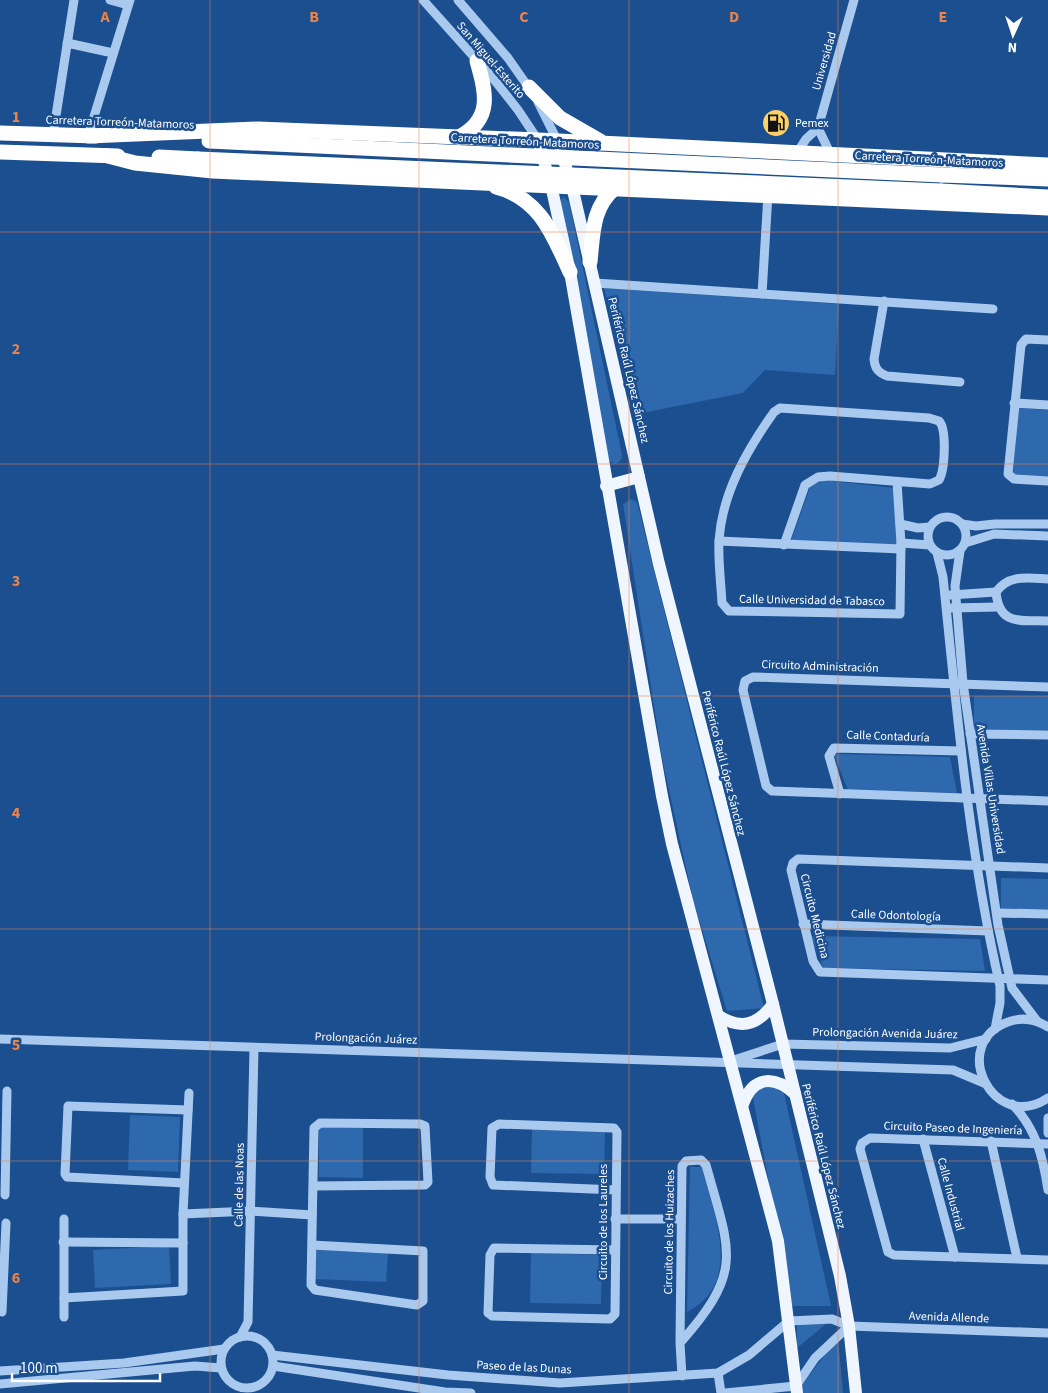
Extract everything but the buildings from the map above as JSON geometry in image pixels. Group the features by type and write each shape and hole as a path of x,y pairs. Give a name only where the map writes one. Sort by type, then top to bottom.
{"highway":[{"path":"459,137 472,130 482,113 485,99 484,86 478,62"},
{"path":"529,87 560,118 583,133 609,144"},
{"path":"88,136 258,130 538,140 1048,165"},
{"name":"Carretera Torreón-Matamoros","path":"0,132 1048,179"},
{"path":"459,137 477,143 485,151 488,166 480,182"},
{"path":"609,144 602,156 601,168 606,180 616,188"},
{"path":"0,152 198,158 1048,197"},
{"path":"108,156 135,164 213,171 768,194 1048,208"},
{"path":"480,182 506,189 533,206 546,222 570,272"},
{"path":"590,262 598,210 606,195 616,188"}],"main road":[{"path":"538,140 551,185 570,272 606,486 672,844 720,1016 778,1241 796,1389"},
{"name":"Periférico Raúl López Sánchez","path":"558,142 572,186 666,592 773,1004 840,1276 849,1326 856,1393"},
{"path":"606,486 639,477"},
{"path":"720,1016 734,1024 749,1024 759,1020 773,1004"},
{"path":"743,1104 750,1089 765,1081 781,1083 795,1094"}],"street":[{"path":"53,135 74,0"},
{"path":"88,136 129,2 110,0"},
{"name":"San Miguel-Esterito","path":"423,0 518,110 538,140"},
{"name":"San Miguel-Esterito","path":"458,0 529,87 558,142"},
{"name":"Universidad","path":"797,153 806,139 818,128 854,0"},
{"path":"67,43 113,52"},
{"path":"818,128 831,155"},
{"path":"762,294 768,194"},
{"path":"595,283 993,309"},
{"path":"884,301 874,359 874,367 879,373 887,376 960,382"},
{"path":"1048,340 1026,339 1021,345 1014,403 1009,476 1014,480 1048,481"},
{"path":"1014,403 1048,406"},
{"name":"Calle Universidad de Tabasco","path":"784,545 805,485 812,479 830,476 930,484 939,480 943,465 944,431 939,421 882,414 780,408 774,412 749,448 729,497 720,541 722,603 729,611 897,615 902,610 897,482"},
{"path":"900,524 918,528 930,527 942,518 956,519 962,524 966,533 963,547"},
{"path":"962,524 976,526 1048,524"},
{"path":"930,527 928,536 930,545 937,553 953,554 963,547 994,534 1048,536"},
{"path":"720,541 784,545 930,545"},
{"name":"Avenida Villas Universidad","path":"963,547 956,569 956,608 963,683 997,913 1009,978 1016,996 1037,1021"},
{"name":"Avenida Villas Universidad","path":"937,553 945,596 966,798 976,866 998,978 1000,1004 995,1029"},
{"path":"945,596 996,592 1005,582 1013,579 1048,579"},
{"path":"996,592 998,607 1004,615 1013,619 1048,621"},
{"path":"946,608 998,607"},
{"name":"Circuito Administración","path":"1048,687 754,677 745,681 742,690 766,786 772,791 1048,801"},
{"path":"970,734 1048,735"},
{"name":"Calle Contaduría","path":"840,794 829,756 834,748 961,751"},
{"name":"Circuito Medicina","path":"1048,868 798,859 793,863 791,870 813,962 820,972 1048,980"},
{"path":"997,913 1048,914"},
{"name":"Calle Odontología","path":"803,924 988,931"},
{"path":"984,1083 979,1060 986,1039 995,1029 1015,1020 1037,1021 1048,1027"},
{"name":"Prolongación Juárez","path":"0,1039 788,1064"},
{"name":"Prolongación Avenida Juárez","path":"731,1061 783,1044 950,1048 986,1039"},
{"name":"Calle de las Noas","path":"240,1337 248,1322 254,1048"},
{"path":"788,1064 953,1070 984,1083 998,1098 1011,1104 1030,1105 1048,1098"},
{"path":"5,1195 3,1177 4,1106 7,1091"},
{"path":"64,1298 183,1291 183,1214 189,1093"},
{"path":"1011,1104 1026,1120 1038,1143 1048,1190"},
{"path":"184,1183 67,1177 65,1174 68,1106 188,1110"},
{"path":"1048,1118 1048,1133"},
{"path":"312,1245 419,1249 425,1254 423,1301 421,1304 312,1288 312,1245 312,1214 314,1128 316,1124 420,1124 425,1126 428,1182 421,1187 313,1186"},
{"name":"Circuito de los Laureles","path":"615,1250 494,1248 490,1255 488,1313 492,1316 614,1317 617,1132 614,1128 499,1124 492,1128 490,1177 493,1185 616,1190"},
{"name":"Circuito Paseo de Ingeniería","path":"1048,1144 870,1138 864,1140 861,1146 885,1247 888,1252 894,1254 1048,1260"},
{"name":"Calle Industrial","path":"923,1139 955,1257"},
{"path":"991,1141 1017,1258"},
{"name":"Circuito de los Huizaches","path":"680,1342 714,1299 727,1268 728,1254 724,1232 706,1164 701,1160 683,1162 680,1219 680,1342 682,1376"},
{"path":"183,1214 251,1211 312,1214"},
{"path":"615,1218 680,1219"},
{"path":"64,1219 64,1317"},
{"path":"2,1312 3,1239 6,1223"},
{"path":"63,1242 183,1243"},
{"name":"Avenida Allende","path":"789,1321 832,1319 849,1326 1048,1333"},
{"name":"Paseo de las Dunas","path":"272,1355 448,1375 560,1383 682,1376 718,1373 749,1354 789,1321"},
{"path":"224,1349 221,1358 221,1368 228,1380 241,1390 253,1390 266,1380 273,1366 272,1355 248,1322"},
{"path":"725,1393 796,1389 815,1358 849,1326"},
{"path":"0,1371 124,1363 224,1349 240,1337 258,1338"},
{"path":"0,1384 195,1366 221,1368"},
{"path":"273,1366 445,1392 471,1393"},
{"path":"718,1373 721,1393"},
{"path":"560,1383 560,1393"}],"shaded area":[{"path":"563,197 569,202 622,455 621,460 616,464 609,461 560,201"},
{"path":"604,288 839,304 835,375 765,370 743,393 637,414"},
{"path":"1018,408 1048,410 1048,477 1013,475"},
{"path":"823,480 894,488 898,545 791,541 810,487"},
{"path":"631,499 637,502 764,1008 727,1011 693,900 662,758 623,504"},
{"path":"974,696 1048,696 1048,730 974,730"},
{"path":"834,755 950,757 957,793 848,790"},
{"path":"1001,878 1048,879 1048,909 1001,909"},
{"path":"811,936 980,939 985,971 823,968"},
{"path":"772,1086 784,1093 831,1306 792,1306 753,1098 758,1091"},
{"path":"130,1115 180,1117 178,1172 128,1170"},
{"path":"319,1128 363,1128 363,1178 319,1177"},
{"path":"532,1129 605,1130 604,1174 531,1173"},
{"path":"690,1167 702,1167 718,1226 720,1266 715,1284 705,1299 687,1312"},
{"path":"169,1246 171,1284 95,1288 93,1250"},
{"path":"314,1249 388,1252 386,1282 315,1279"},
{"path":"531,1253 602,1255 601,1304 530,1303"},
{"path":"833,1318 797,1348 797,1319"},
{"path":"838,1337 843,1393 800,1393 800,1388"}],"place":[{"name":"Pemex","path":"776,123"}]}
